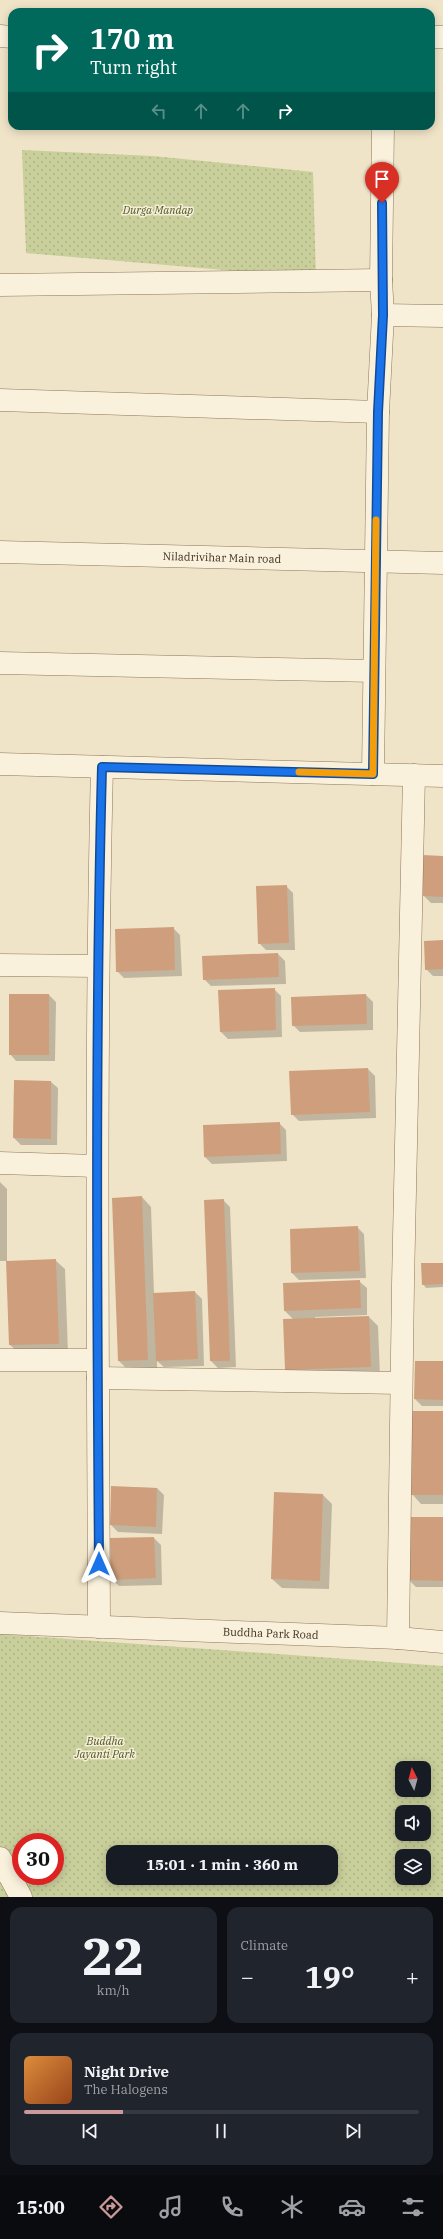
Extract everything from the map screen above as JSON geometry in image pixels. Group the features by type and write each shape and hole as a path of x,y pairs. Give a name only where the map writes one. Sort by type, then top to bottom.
{"street":[{"path":"373,774 378,412 383,315 381,280 383,130"},
{"path":"0,285 381,280"},
{"path":"383,315 443,316"},
{"path":"0,400 378,412"},
{"name":"Niladrivihar Main road","path":"0,552 443,562"},
{"path":"0,662 374,671"},
{"path":"0,764 443,776"},
{"path":"99,1627 96,1166 97,966 102,767"},
{"path":"398,1638 401,1383 414,775"},
{"path":"0,965 97,966"},
{"path":"0,1162 96,1166"},
{"path":"0,1360 98,1369 401,1383"},
{"name":"Buddha Park Road","path":"0,1623 398,1638 443,1642"},
{"path":"0,1858 20,1897"}],"green space":[{"name":"Durga Mandap","path":"22,150 153,156 313,172 316,278 26,253"},
{"name":"Buddha Jayanti Park","path":"0,1634 443,1666 443,1897 0,1897"}],"building":[{"path":"423,855 443,856 443,897 423,896"},
{"path":"287,885 289,943 258,944 256,886"},
{"path":"174,927 175,970 116,972 115,929"},
{"path":"443,940 443,969 425,970 424,941"},
{"path":"278,953 279,977 203,980 202,956"},
{"path":"275,988 276,1030 220,1032 218,990"},
{"path":"9,994 49,994 49,1055 9,1055"},
{"path":"366,994 367,1024 292,1026 291,997"},
{"path":"368,1068 370,1112 291,1115 289,1071"},
{"path":"14,1080 51,1081 51,1139 13,1138"},
{"path":"280,1122 281,1154 204,1157 203,1125"},
{"path":"142,1196 148,1360 118,1361 112,1198"},
{"path":"224,1199 230,1361 210,1361 204,1200"},
{"path":"358,1226 360,1271 291,1273 290,1229"},
{"path":"56,1259 59,1344 9,1345 6,1261"},
{"path":"421,1263 443,1263 443,1284 422,1285"},
{"path":"360,1280 361,1308 284,1311 283,1283"},
{"path":"195,1291 198,1359 156,1361 153,1293"},
{"path":"369,1316 371,1367 285,1370 283,1319"},
{"path":"415,1361 443,1361 443,1400 414,1399"},
{"path":"411,1411 443,1411 443,1495 411,1495"},
{"path":"111,1486 157,1488 156,1527 110,1525"},
{"path":"274,1492 323,1494 320,1581 271,1579"},
{"path":"408,1517 443,1517 443,1581 408,1580"},
{"path":"154,1537 156,1578 111,1580 110,1538"}],"slow traffic":[{"path":"299,772 373,774 376,520"}],"route":[{"path":"99,1564 96,1166 97,966 102,767 373,774 378,412 383,315 381,280 382,203"}]}
